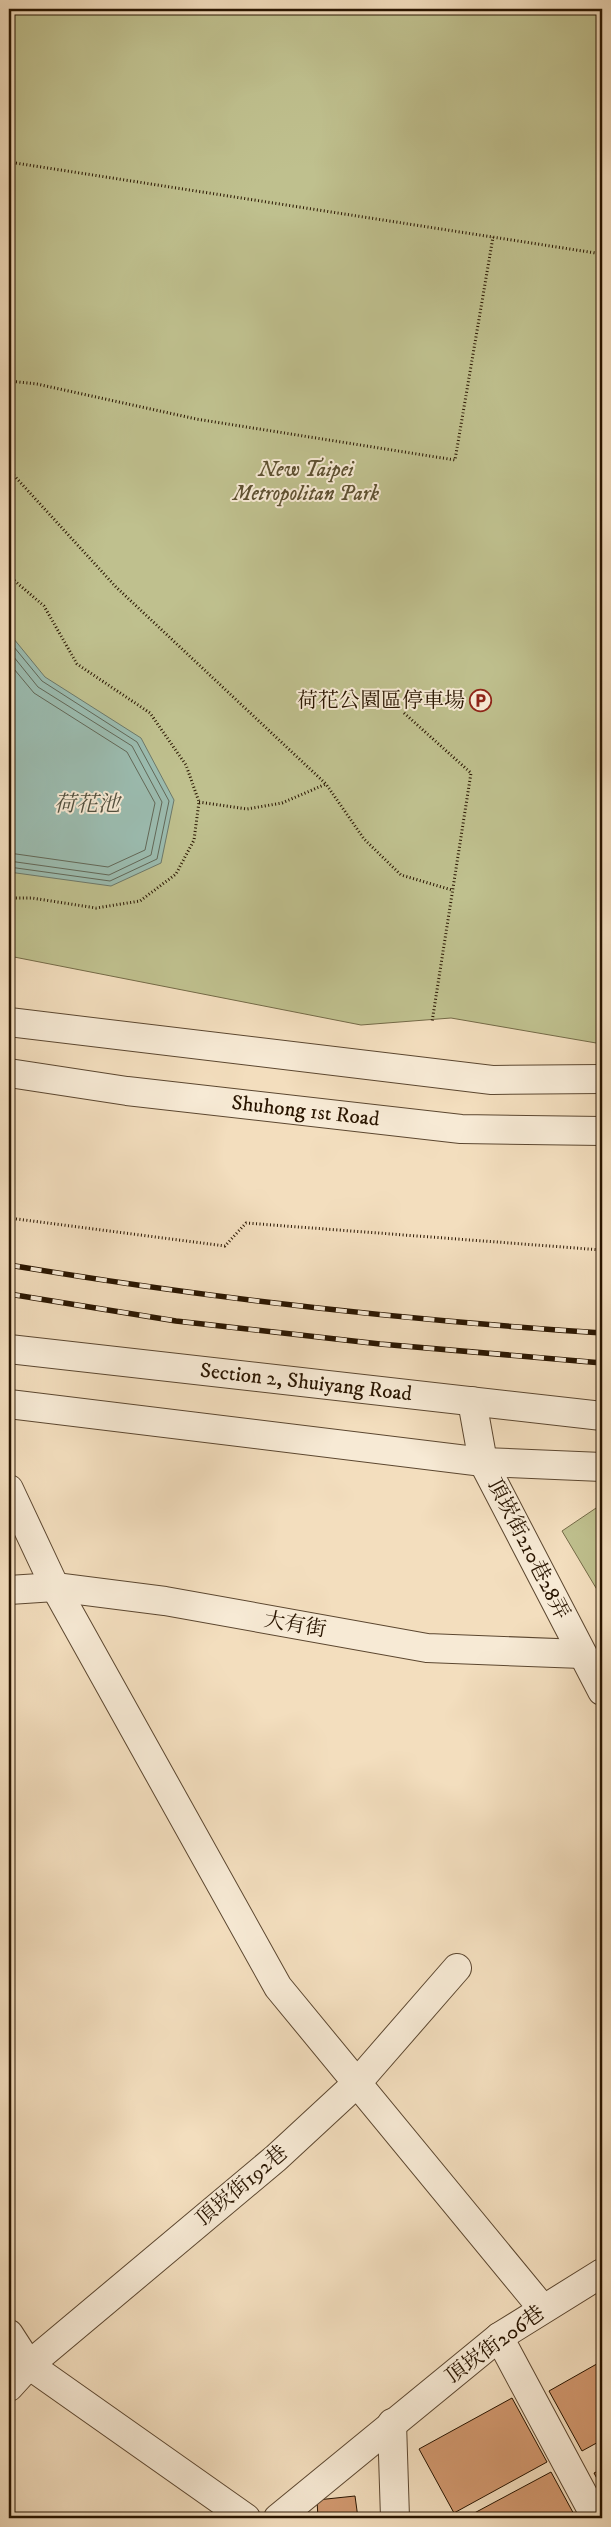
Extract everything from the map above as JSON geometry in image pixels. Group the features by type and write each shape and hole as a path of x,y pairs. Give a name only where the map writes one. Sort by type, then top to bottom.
{"street":[{"path":"9,1022 492,1080 602,1079"},
{"name":"Shuhong 1st Road","path":"9,1073 127,1091 461,1129 602,1131"},
{"name":"Section 2, Shuiyang Road","path":"9,1349 602,1416"},
{"name":"頂崁街210巷28弄","path":"472,1401 483,1462 602,1691"},
{"path":"9,1404 483,1462 602,1467"},
{"path":"9,1489 55,1587 278,1987 356,2084 459,2204 543,2309"},
{"name":"大有街","path":"9,1590 55,1587 165,1601 427,1648 582,1654"},
{"name":"頂崁街192巷","path":"9,2387 29,2365 276,2158 356,2084 457,1968"},
{"name":"頂崁街206巷","path":"278,2518 499,2337 602,2273"},
{"path":"9,2334 29,2365 246,2518"},
{"path":"499,2337 596,2518"},
{"path":"392,2424 395,2518"}],"path":[{"path":"9,162 602,254"},
{"path":"9,381 37,384 196,419 455,460 494,237"},
{"path":"9,470 116,587 326,784 364,839 401,875 452,890"},
{"path":"9,576 44,606 78,664 150,714 186,765 199,802 194,840 176,874 140,900 96,908 32,898 9,898"},
{"path":"404,713 471,773 432,1022"},
{"path":"199,802 247,809 282,803 326,784"},
{"path":"9,1218 225,1246 246,1223 602,1250"}],"green space":[{"name":"New Taipei Metropolitan Park","path":"9,9 602,9 602,1044 451,1018 361,1025 9,956"},
{"path":"602,1504 602,1598 562,1531"}],"water":[{"name":"荷花池","path":"9,633 45,677 141,738 174,800 161,863 111,886 9,872"}],"building":[{"path":"602,2361 602,2440 582,2451 549,2391"},
{"path":"512,2398 547,2462 454,2513 419,2449"},
{"path":"602,2469 602,2488 594,2473"},
{"path":"551,2472 576,2518 465,2518"},
{"path":"355,2496 358,2518 318,2518 317,2500"}],"railway":[{"path":"9,1265 231,1298 453,1322 602,1333"},
{"path":"9,1294 176,1321 380,1344 602,1363"}],"place":[{"name":"荷花公園區停車場","path":"481,701"}]}
